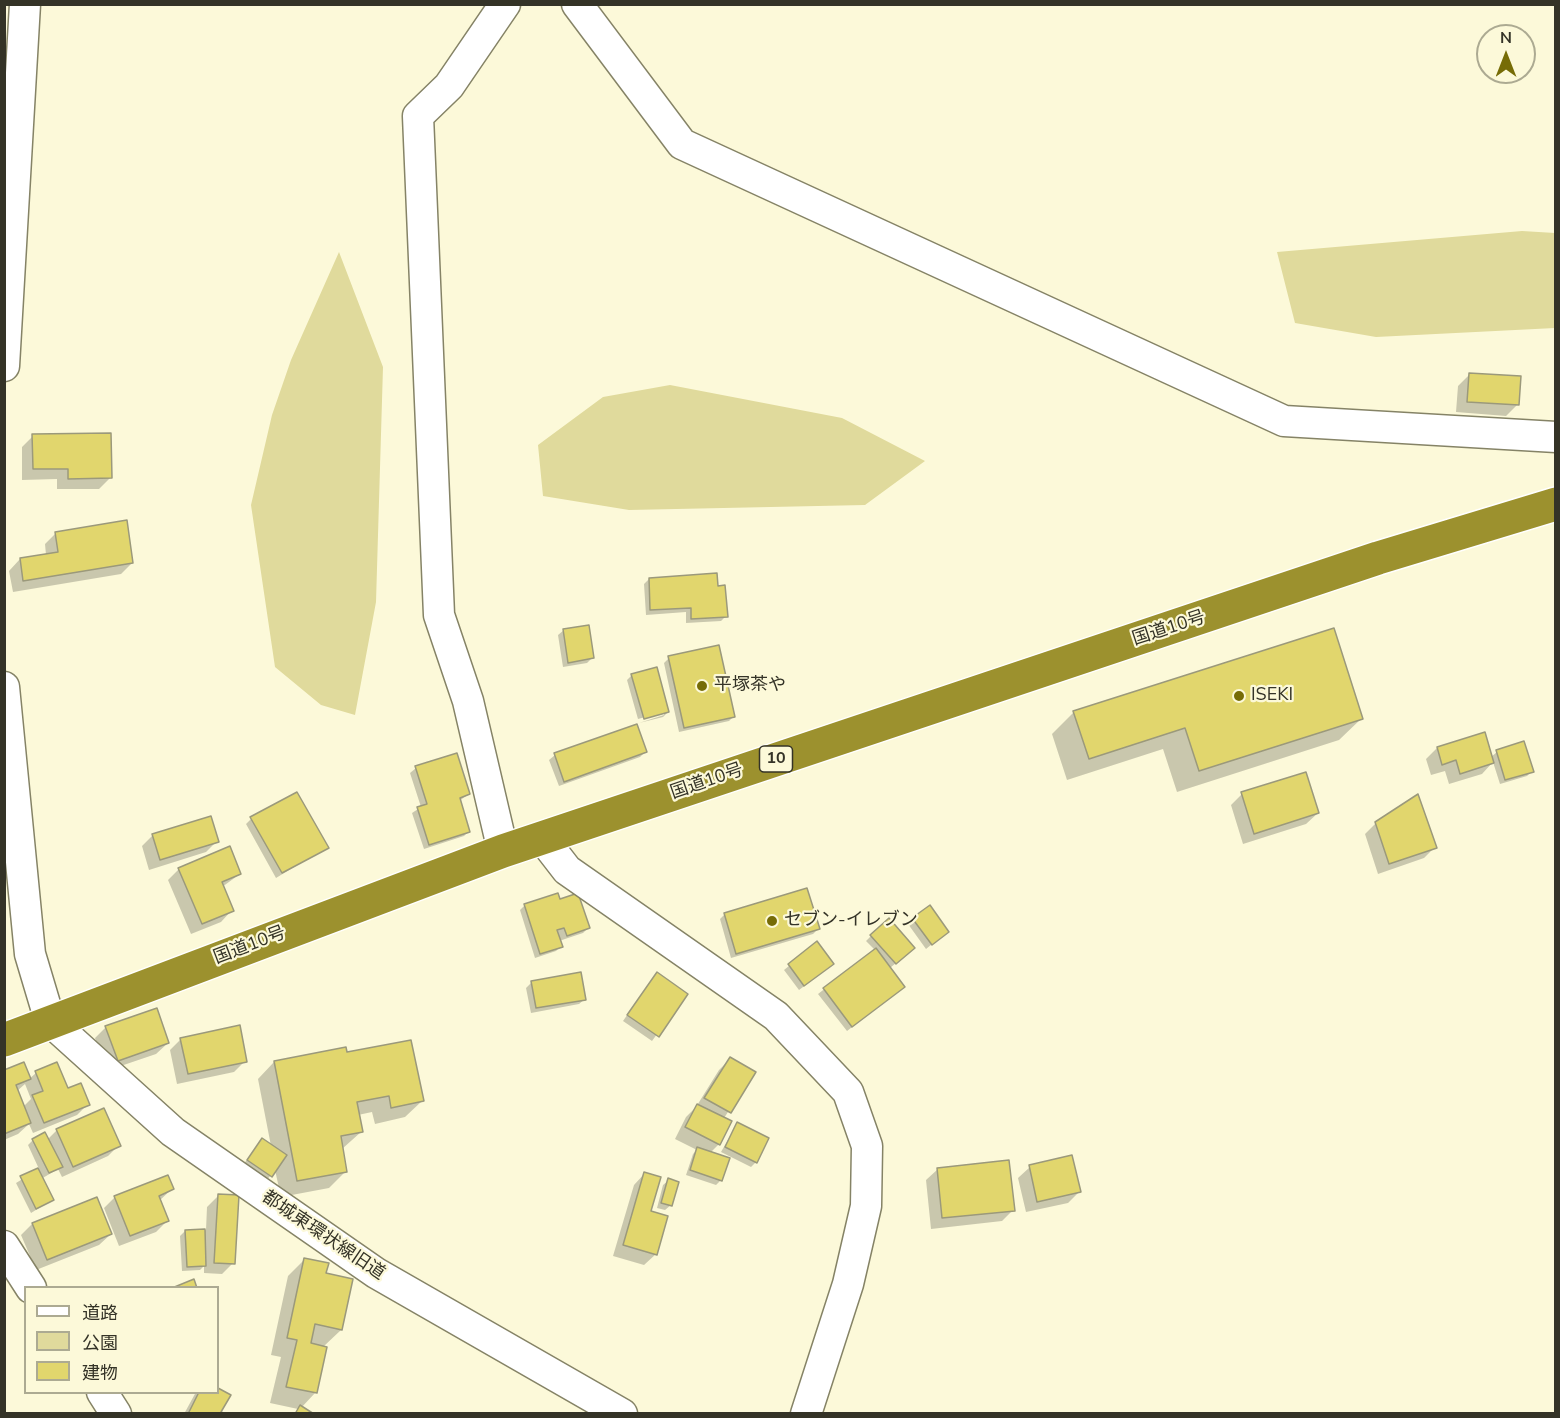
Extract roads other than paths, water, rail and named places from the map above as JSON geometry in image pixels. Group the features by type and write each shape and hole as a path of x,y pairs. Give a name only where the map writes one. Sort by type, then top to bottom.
{"highway":[{"name":"国道10号","path":"4,1040 503,851 1378,558 1556,504"}],"street":[{"path":"4,366 25,4"},
{"path":"503,851 468,701 439,615 418,116 449,86 505,4"},
{"path":"577,4 682,144 1284,421 1556,437"},
{"path":"4,687 30,954 50,1021"},
{"path":"543,839 567,870 776,1016 848,1092 867,1146 866,1206 848,1284 806,1413"},
{"name":"都城東環状線旧道","path":"50,1021 173,1132 376,1273 622,1413"},
{"path":"4,1246 30,1286"},
{"path":"103,1394 116,1413"}],"place":[{"name":"平塚茶や","path":"702,686"},
{"name":"ISEKI","path":"1239,696"},
{"name":"セブン-イレブン","path":"772,921"}]}
